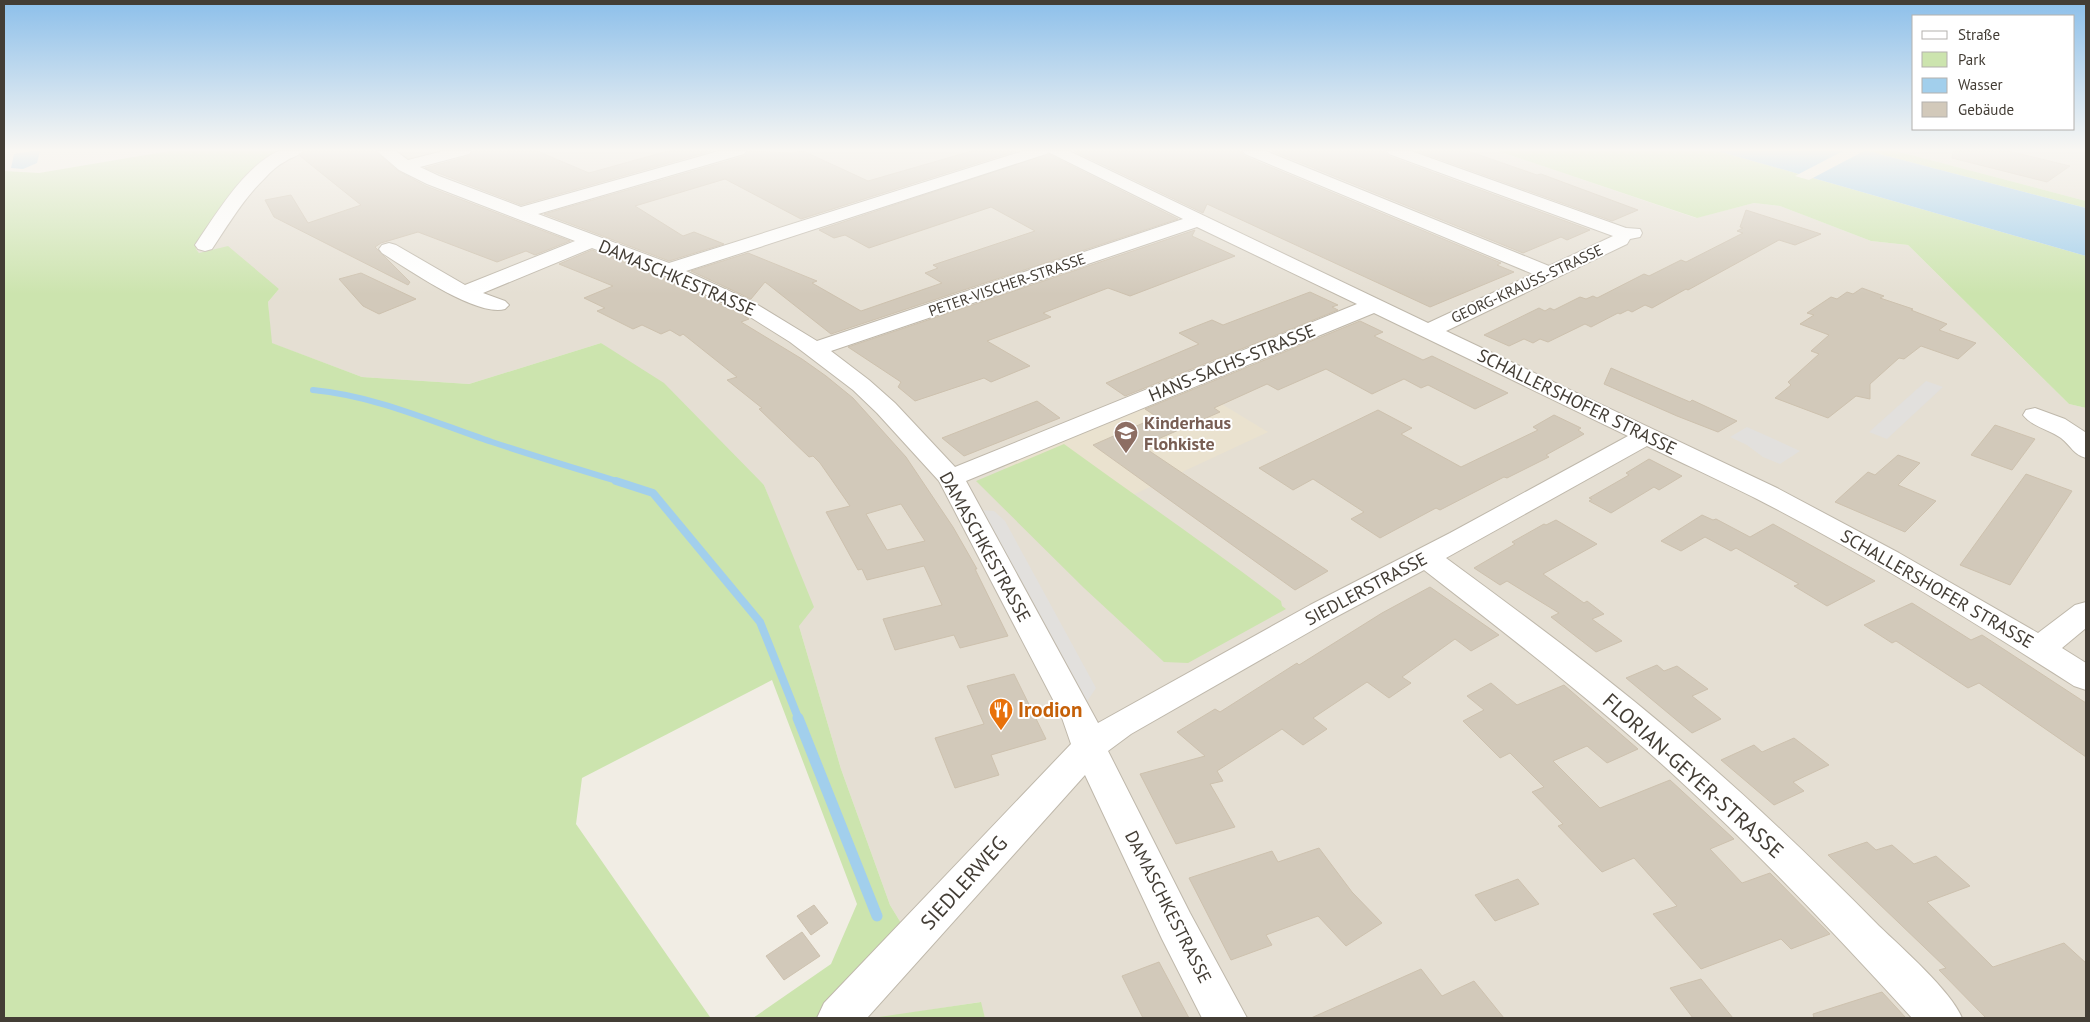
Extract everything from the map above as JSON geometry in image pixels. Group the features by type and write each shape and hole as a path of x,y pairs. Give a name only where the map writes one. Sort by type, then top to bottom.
{"street":[{"path":"205,245 240,199"},
{"name":"DAMASCHKESTRASSE","path":"483,199 668,270 746,306 778,324 815,349 861,385 886,408 951,478 1078,715 1089,747 1176,926 1225,1018"},
{"path":"521,213 571,199"},
{"path":"668,270 891,199"},
{"name":"SCHALLERSHOFER STRASSE","path":"1155,199 1767,494 1848,536 1952,595 2086,678"},
{"path":"1367,199 1548,273"},
{"name":"GEORG-KRAUSS-STRASSE","path":"1428,331 1629,234 1529,199"},
{"name":"PETER-VISCHER-STRASSE","path":"815,349 1199,220"},
{"path":"464,293 592,241"},
{"path":"389,249 432,276 464,293 498,305"},
{"name":"HANS-SACHS-STRASSE","path":"951,478 1374,305"},
{"path":"2035,415 2057,424 2071,433 2081,442 2086,450"},
{"name":"SIEDLERSTRASSE","path":"1089,747 1134,716 1321,612 1648,436"},
{"name":"FLORIAN-GEYER-STRASSE","path":"1426,557 1576,671 1688,767 1780,853 1940,1018"},
{"path":"2040,648 2086,612"},
{"name":"SIEDLERWEG","path":"839,1018 1089,747"}],"shaded area":[{"path":"231,199 1639,199 1696,218 1754,203 1780,206 1871,241 1908,245 2069,404 2086,408 2086,1018 985,1018 980,1002 878,1018 816,1018 904,928 890,905 841,769 799,626 779,524 764,485 601,343 469,384 362,377 271,343 268,302 279,289 199,253 196,250 198,240"},
{"path":"1926,381 1943,387 1887,439 1869,432"},
{"name":"Kinderhaus Flohkiste","path":"1195,388 1268,432 1079,520 1003,466"},
{"path":"1747,427 1800,451 1780,464 1763,457 1747,445 1730,437"},
{"path":"979,510 994,511 1005,521 1096,688 1078,715"}],"green space":[{"path":"4,199 231,199 198,240 196,249 199,253 228,246 279,289 268,302 272,343 362,377 469,384 601,343 664,383 764,485 814,607 799,626 841,769 890,905 904,928 816,1018 753,1018 831,964 857,904 772,680 582,778 576,824 710,1017 715,1018 4,1018"},
{"path":"1640,199 1885,199 2086,256 2086,408 2069,404 1908,245 1871,241 1780,206 1754,203 1697,218"},
{"path":"2050,199 2077,199 2086,201 2086,208"},
{"path":"1064,444 1281,601 1282,606 1286,609 1188,663 1164,662 1084,588 976,481"},
{"path":"981,1002 985,1018 878,1018 879,1017"}],"water":[{"path":"1885,199 2050,199 2086,208 2086,256"}],"building":[{"path":"293,199 308,223 361,205 353,199 459,199 570,241 535,255 526,251 497,262 418,232 381,243 375,247 410,282 408,285 274,217 265,200"},
{"path":"505,199 543,199 521,205"},
{"path":"597,199 659,199 635,206 683,236 694,232 724,244 669,261 544,214"},
{"path":"762,199 865,199 801,219"},
{"path":"913,199 1137,199 1178,219 831,334 765,282 751,299 691,271 748,253 817,281 812,283 861,311 942,283 925,273 938,268 933,265 1035,231 991,207 869,248 845,235 834,238 819,230"},
{"path":"1173,199 1347,199 1501,263 1497,265 1514,272 1430,307 1207,204 1203,213"},
{"path":"1389,199 1505,199 1590,230 1567,240 1561,237 1523,253"},
{"path":"1550,199 1608,199 1638,210 1612,221"},
{"path":"1746,210 1821,234 1795,245 1779,240 1652,308 1645,305 1632,312 1628,310 1620,314 1618,313 1591,327 1585,324 1548,342 1540,339 1533,343 1524,339 1509,346 1484,335 1539,308 1545,311 1550,308 1554,310 1580,297 1586,299 1593,296 1597,298 1644,274 1649,276 1681,260 1686,262 1743,233 1737,231 1743,228 1740,227"},
{"path":"1195,230 1192,236 1235,256 1130,296 1108,288 1043,313 1051,317 987,341 1030,366 991,382 984,378 915,401 898,387 901,382 848,347"},
{"path":"592,250 660,276 738,312 749,319 741,322 802,359 853,398 906,457 953,527 977,569 975,569 1008,636 960,648 954,635 895,650 883,619 942,605 924,566 867,580 862,569 858,570 826,512 850,506 820,463 813,456 809,457 759,409 762,408 727,380 737,377 683,334 680,336 670,330 661,334 642,325 633,329 597,311 605,308 584,298 613,286 559,264","holes":["901,504 925,541 887,550 866,514"]},
{"path":"361,273 416,299 379,314 363,306 339,279"},
{"path":"1862,288 1884,296 1880,298 1913,309 1911,310 1947,324 1939,330 1976,343 1958,359 1921,346 1904,359 1899,358 1870,384 1870,399 1856,396 1828,418 1775,398 1791,385 1788,382 1819,354 1811,351 1829,335 1800,324 1814,315 1807,313 1831,297 1837,299 1847,292 1853,294"},
{"path":"1310,292 1338,305 1332,307 1338,310 1125,396 1106,383 1199,344 1179,333 1212,320 1223,325"},
{"path":"1360,321 1383,332 1374,336 1423,360 1432,356 1508,393 1475,409 1428,385 1421,388 1404,379 1372,394 1326,369 1278,390 1267,384 1214,408 1220,412 1142,446 1328,571 1295,590 1093,445 1157,417 1145,409"},
{"path":"1611,368 1690,402 1692,400 1737,421 1718,432 1677,416 1604,384"},
{"path":"1037,401 1060,418 964,456 942,438"},
{"path":"1378,410 1412,428 1401,434 1461,467 1538,430 1533,427 1554,415 1581,428 1578,430 1584,434 1546,455 1549,457 1507,478 1504,477 1440,510 1436,508 1380,538 1351,519 1364,512 1313,479 1293,490 1259,468"},
{"path":"1995,425 2035,439 2012,470 1971,455"},
{"path":"1898,455 1920,463 1898,485 1936,501 1905,532 1835,502 1868,472 1875,475"},
{"path":"1649,459 1682,476 1659,490 1654,487 1611,513 1589,501 1592,499 1589,498 1629,475 1626,473"},
{"path":"2026,474 2072,491 2010,585 1960,565"},
{"path":"1702,515 1713,520 1716,519 1750,537 1773,524 1875,581 1827,606 1794,586 1799,584 1736,548 1731,551 1705,537 1681,551 1661,541"},
{"path":"1556,520 1597,544 1543,574 1584,603 1587,601 1604,614 1592,619 1622,641 1596,652 1551,617 1559,613 1507,581 1500,585 1474,568 1515,544 1512,542 1544,524 1546,525"},
{"path":"1430,587 1499,635 1471,651 1455,639 1402,677 1411,683 1389,698 1367,682 1313,718 1327,729 1303,745 1282,729 1217,771 1223,781 1210,784 1235,827 1176,844 1140,774 1205,756 1177,732 1215,709 1220,712 1297,663 1299,665 1382,613"},
{"path":"1912,603 1971,640 1982,635 2086,703 2086,757 1979,683 1968,688 1896,641 1892,643 1864,625"},
{"path":"1657,665 1664,671 1677,666 1708,689 1692,696 1721,719 1692,733 1626,678"},
{"name":"Irodion","path":"1014,674 1046,739 991,755 999,775 955,788 935,738 984,724 967,686"},
{"path":"1491,683 1517,705 1564,685 1638,749 1607,763 1587,746 1553,761 1600,808 1670,780 1734,839 1710,849 1742,883 1770,873 1830,934 1791,949 1781,939 1701,969 1653,914 1677,906 1634,858 1602,872 1558,826 1563,824 1532,792 1544,787 1510,753 1500,758 1463,721 1484,710 1467,696"},
{"path":"1794,738 1829,765 1793,782 1804,791 1774,805 1721,760 1754,745 1762,752"},
{"path":"1867,842 1876,850 1892,845 1914,864 1936,856 1970,886 1927,902 1993,967 2064,943 2086,963 2086,1018 1986,1018 1939,970 1946,968 1828,855"},
{"path":"1319,848 1352,892 1382,923 1346,946 1318,916 1266,935 1272,945 1231,960 1189,878 1272,851 1278,862"},
{"path":"1518,879 1539,904 1495,921 1475,895"},
{"path":"814,905 828,923 811,935 797,916"},
{"path":"802,932 820,956 784,980 766,956"},
{"path":"1159,962 1189,1018 1143,1018 1122,976"},
{"path":"1421,969 1442,996 1474,981 1504,1018 1311,1018"},
{"path":"1701,979 1733,1018 1693,1018 1670,988"},
{"path":"1882,992 1906,1018 1814,1018 1813,1014"}],"waterway":[{"path":"313,390 336,393 382,404 508,447 620,482"},
{"path":"616,481 653,493 760,622 799,720"},
{"path":"798,718 877,916"}],"place":[{"name":"Kinderhaus Flohkiste","path":"1126,454"},
{"name":"Irodion","path":"1001,731"}]}
